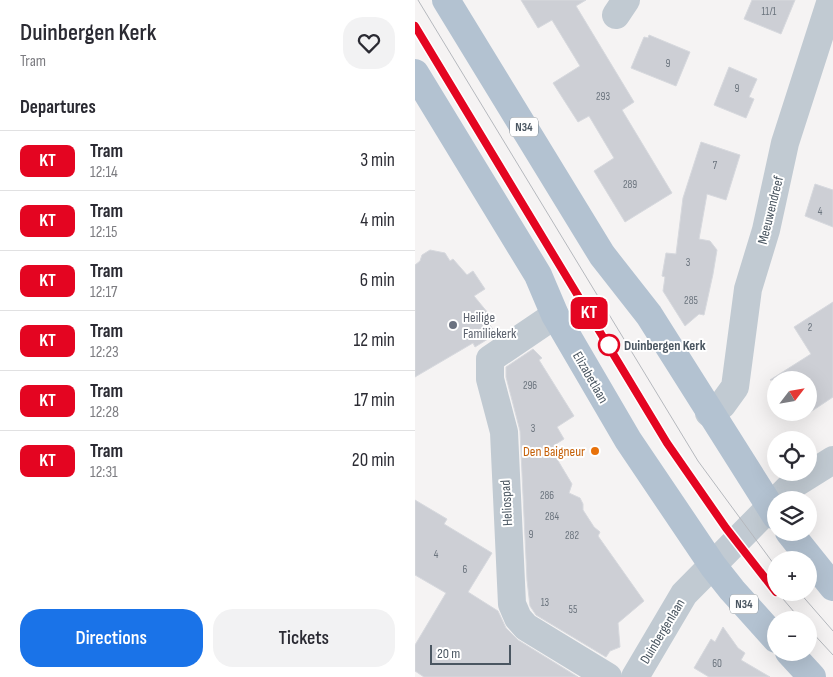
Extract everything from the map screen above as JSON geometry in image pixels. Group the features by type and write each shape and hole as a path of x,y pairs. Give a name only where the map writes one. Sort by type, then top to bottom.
{"main road":[{"name":"N34","path":"446,0 603,254 649,315 709,413 767,495"},
{"name":"Elizabetlaan","path":"415,73 538,276 555,315 629,440 713,566 767,629"},
{"path":"795,541 812,564 833,587"},
{"path":"797,661 812,677"}],"street":[{"name":"Meeuwendreef","path":"709,413 722,405 735,387 748,290 765,230 785,143 831,0"},
{"name":"Heliospad","path":"555,315 491,359 490,379 503,432 513,604 518,618 543,640 608,677"},
{"name":"Duinbergenlaan","path":"787,491 790,487 833,460"},
{"name":"Duinbergenlaan","path":"635,677 684,594 767,514"}],"building":[{"path":"521,0 586,0 576,6 634,102 622,110 672,193 625,222 594,171 614,158 589,116 578,122 553,83 580,66 552,20 538,28"},
{"path":"752,0 795,0 781,34 744,19"},
{"path":"649,35 690,52 676,86 631,68 644,37 648,38"},
{"path":"729,67 757,79 749,97 754,99 746,118 714,105"},
{"path":"701,142 740,155 726,200 707,194 699,239 710,241 717,250 713,274 704,315 699,314 685,326 663,291 665,277 662,276 666,253 676,254 683,198"},
{"path":"815,184 833,190 833,227 805,216"},
{"name":"Heilige Familiekerk","path":"430,250 445,253 450,261 453,259 467,275 473,271 485,289 474,296 488,313 484,316 496,334 475,347 473,343 415,377 415,265 420,261 422,255"},
{"path":"833,302 833,397 817,408 817,371 784,371 811,354 794,327"},
{"path":"533,349 542,358 539,360 574,416 557,427 564,439 553,446 560,457 557,459 572,484 569,493 580,498 583,510 594,527 600,532 598,536 644,601 618,623 620,647 610,651 606,657 536,615 530,606 527,580 520,431 506,377 506,367"},
{"path":"415,500 447,519 444,524 492,553 468,592 498,611 506,628 518,640 578,677 424,677 415,671 415,645 446,593 415,575"},
{"path":"723,627 738,648 745,653 741,660 770,677 709,677 694,668 711,639 715,642"}],"tram line":[{"path":"418,0 698,461 767,555"},
{"path":"415,26 685,471 736,542 767,581"},
{"name":"KT","path":"415,26 667,443 706,501 767,581"},
{"path":"785,601 793,611"},
{"path":"807,601 833,631"},
{"path":"817,638 833,655"}],"place":[{"name":"Heilige Familiekerk","path":"453,325"},
{"name":"Duinbergen Kerk","path":"609,345"},
{"name":"Den Baigneur","path":"595,451"}]}
